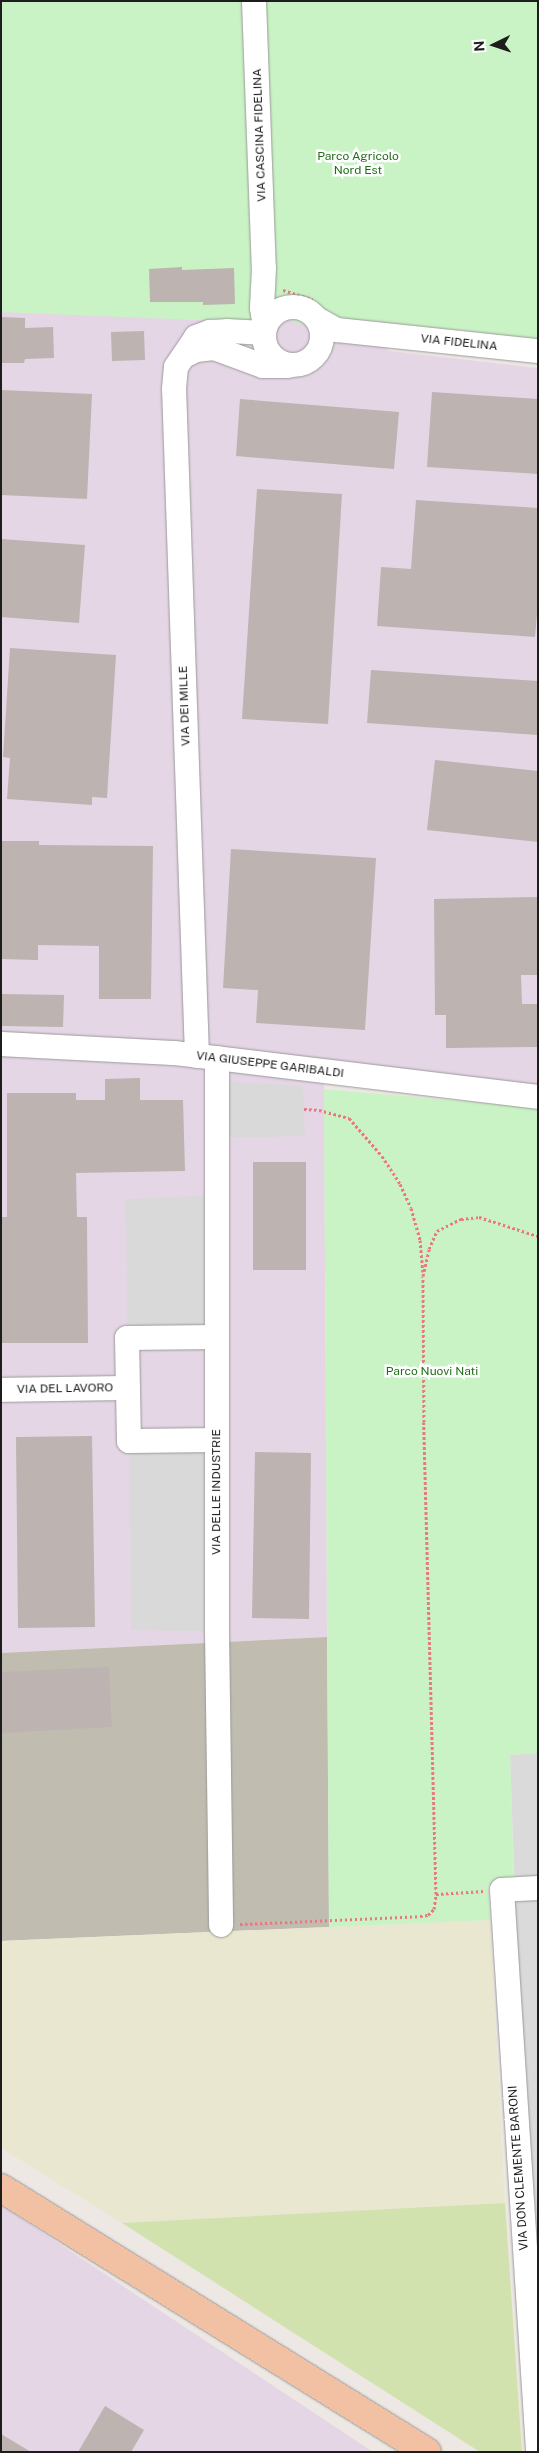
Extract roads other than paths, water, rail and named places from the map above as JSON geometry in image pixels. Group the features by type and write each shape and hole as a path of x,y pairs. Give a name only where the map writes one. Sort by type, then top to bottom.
{"main road":[{"path":"1,2188 427,2452"}],"street":[{"name":"VIA CASCINA FIDELINA","path":"254,1 272,292 280,299 311,309"},
{"name":"VIA CASCINA FIDELINA","path":"264,330 262,308 271,277"},
{"path":"180,358 196,350 214,348 263,366 306,360 323,337 322,327 311,309 282,309 274,313 264,330 264,342 272,358 279,363 306,360"},
{"name":"VIA FIDELINA","path":"311,309 337,330 538,351"},
{"name":"VIA DEI MILLE","path":"207,1057 174,389 176,367 180,358 196,337 210,332 264,330"},
{"name":"VIA FIDELINA","path":"306,360 347,343 381,335"},
{"name":"VIA GIUSEPPE GARIBALDI","path":"1,1044 69,1046 207,1057 538,1097"},
{"name":"VIA DELLE INDUSTRIE","path":"207,1057 217,1336 221,1925"},
{"path":"217,1336 128,1338 129,1441 217,1440"},
{"name":"VIA DEL LAVORO","path":"1,1390 128,1388"},
{"name":"VIA DON CLEMENTE BARONI","path":"537,2448 502,1890 538,1888"}],"park label":[{"name":"Parco Agricolo Nord Est","path":"358,164"},
{"name":"Parco Nuovi Nati","path":"432,1372"}]}
